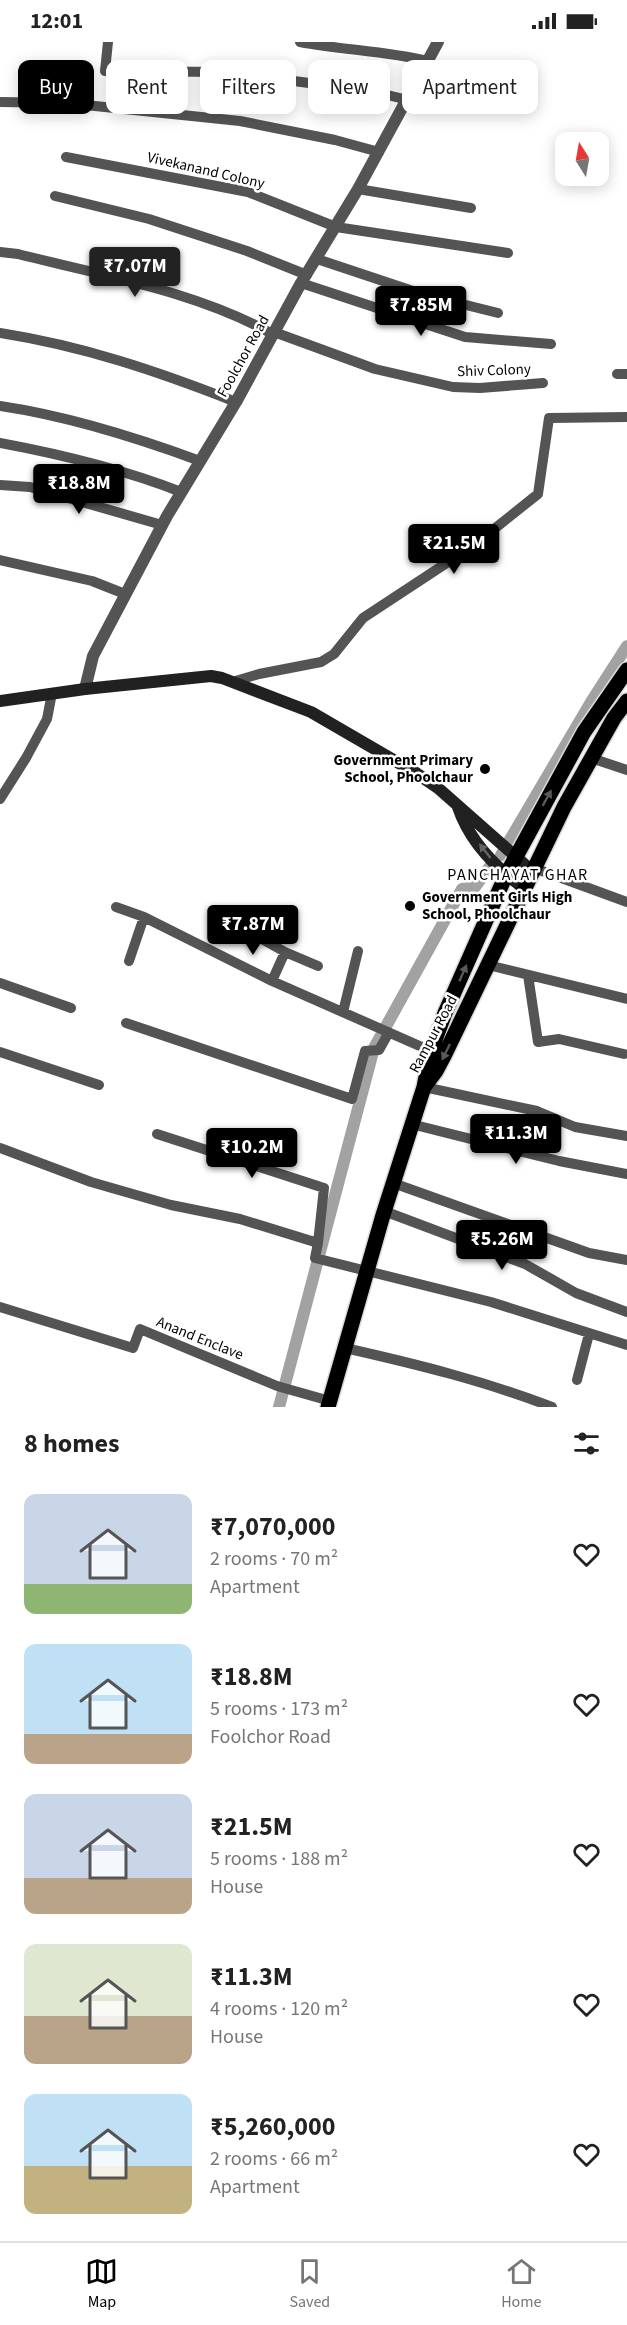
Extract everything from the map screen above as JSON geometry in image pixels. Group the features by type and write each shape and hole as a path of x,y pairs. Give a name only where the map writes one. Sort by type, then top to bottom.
{"main road":[{"path":"424,1088 431,1051 445,1013 506,875 584,732 627,670"},
{"path":"0,701 85,689 212,676 232,682 311,712 416,773 438,788 533,869"},
{"name":"Rampur Road","path":"329,1404 384,1212 424,1088 436,1071 533,869 591,758 614,718 627,701"},
{"path":"458,806 463,822 487,855 506,875 524,888"}],"street":[{"path":"107,42 105,71 224,72 371,90 402,98"},
{"path":"300,42 344,50 400,54 424,60"},
{"name":"Foolchor Road","path":"429,60 438,42"},
{"path":"0,102 66,103 240,121 335,140 379,152"},
{"name":"Foolchor Road","path":"85,689 93,656 162,525 236,402 273,333 402,111"},
{"name":"Vivekanand Colony","path":"66,157 248,192 336,226 508,253"},
{"path":"358,189 471,208"},
{"path":"55,195 149,219 247,251 304,279 465,337 550,344"},
{"name":"Shiv Colony","path":"0,252 18,254 144,285 220,309 273,333 375,369 453,387 543,383"},
{"path":"317,259 422,294 498,313"},
{"path":"0,333 43,340 116,358 165,374 236,402"},
{"path":"0,406 31,411 104,429 200,461"},
{"path":"232,682 259,674 321,662 334,654 363,618 474,545 510,518 538,494 549,418 627,417"},
{"path":"0,443 69,459 181,492"},
{"path":"0,485 30,487 162,525"},
{"path":"0,560 92,581 125,594"},
{"path":"0,799 27,758 47,719 52,693"},
{"path":"591,758 627,770"},
{"path":"533,869 627,902"},
{"path":"116,907 144,917 272,981 431,1051"},
{"path":"129,961 144,917"},
{"path":"260,938 318,966"},
{"path":"343,1012 358,951"},
{"path":"272,981 285,952"},
{"path":"488,965 627,999"},
{"path":"528,975 538,1042 559,1039 624,1054"},
{"path":"0,983 71,1008"},
{"path":"126,1023 352,1099 365,1051 380,1050 384,1032"},
{"path":"0,1052 99,1084"},
{"path":"424,1088 537,1111 575,1127 627,1136"},
{"path":"411,1124 559,1161 627,1174"},
{"path":"157,1134 324,1188 318,1243 320,1259 491,1302 627,1345"},
{"path":"0,1148 91,1182 171,1205 240,1219 318,1243"},
{"path":"393,1183 589,1253 627,1260"},
{"path":"384,1212 525,1264 576,1293 627,1312"},
{"name":"Anand Enclave","path":"0,1307 133,1348 140,1329 277,1386 329,1404"},
{"path":"577,1380 589,1334"},
{"path":"345,1348 440,1370 509,1390 552,1407"}],"waterway":[{"path":"501,855 591,702 627,646"},
{"path":"279,1407 374,1048 462,889 475,887 491,865"}],"place":[{"name":"Government Primary School, Phoolchaur","path":"485,769"},
{"name":"Government Girls High School, Phoolchaur","path":"410,906"}],"district":[{"name":"PANCHAYAT GHAR","path":"518,874"}]}
